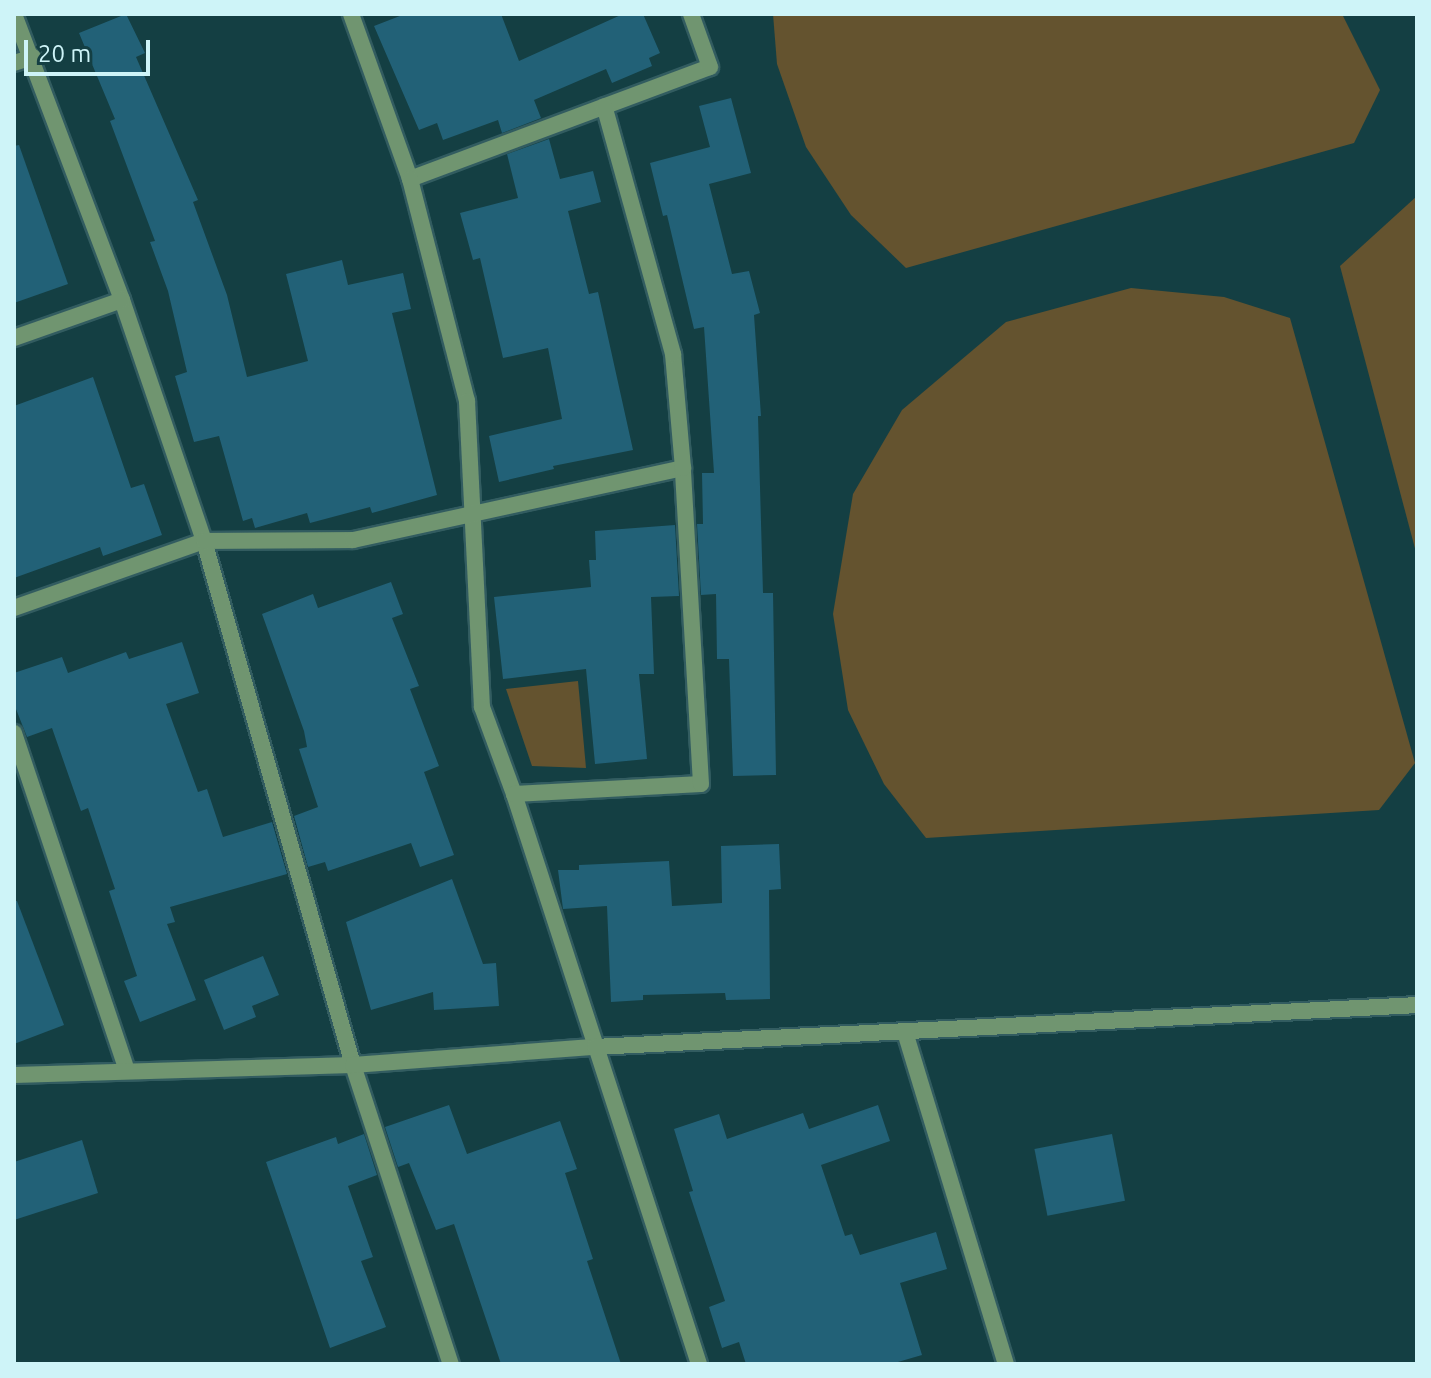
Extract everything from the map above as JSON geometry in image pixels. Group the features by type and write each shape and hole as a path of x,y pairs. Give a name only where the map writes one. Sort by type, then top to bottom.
{"street":[{"path":"14,14 33,57 122,300 204,541 353,1065 451,1364"},
{"path":"351,14 410,179 467,401 482,707 514,794 699,1364"},
{"path":"410,179 710,67 691,14"},
{"path":"14,63 33,57"},
{"path":"514,794 701,784 683,468 673,354 604,106"},
{"path":"14,338 122,300"},
{"path":"14,608 204,541 353,540 683,468"},
{"path":"14,733 127,1070"},
{"path":"14,1075 353,1065 595,1047 1417,1005"},
{"path":"905,1032 1006,1364"}],"shaded area":[{"path":"773,14 1342,14 1380,90 1354,143 906,268 851,215 806,147 777,64"},
{"path":"1417,196 1417,556 1340,266"},
{"path":"1131,288 1224,297 1290,318 1415,763 1379,810 926,838 884,784 848,710 833,614 853,494 902,410 1006,322"},
{"path":"578,681 586,768 532,766 506,689"}],"building":[{"path":"126,14 145,53 136,57 198,200 193,202 227,295 247,377 308,361 286,274 342,260 348,285 403,273 411,309 392,313 437,495 372,513 370,507 310,523 307,513 255,528 252,518 243,521 219,436 194,442 175,376 187,372 168,291 150,242 155,241 110,121 115,119 79,33"},
{"path":"405,14 501,14 519,61 623,14 643,14 660,53 649,58 652,66 612,83 606,69 534,100 541,118 502,133 498,120 443,140 437,123 419,130 374,26"},
{"path":"731,98 751,173 709,184 732,274 749,271 760,313 754,315 761,416 758,416 763,593 773,593 776,775 733,776 729,659 717,659 716,594 701,595 697,524 703,524 702,473 714,473 704,327 694,329 667,215 663,216 650,163 710,147 699,106"},
{"path":"549,139 560,179 593,171 601,202 568,211 589,294 598,292 633,450 553,466 554,469 499,482 489,436 562,419 548,348 503,358 480,258 473,260 460,213 518,198 507,154"},
{"path":"19,145 68,284 14,303 14,146"},
{"path":"93,377 131,488 144,484 162,535 103,556 100,547 14,578 14,406"},
{"path":"675,525 679,596 651,597 654,674 639,674 647,759 595,764 586,669 503,679 494,597 591,587 589,560 596,560 595,531"},
{"path":"391,582 403,614 392,618 419,686 410,689 439,766 424,772 454,855 420,867 411,843 328,871 325,862 308,867 294,816 318,807 299,749 307,747 304,731 262,614 313,594 318,608"},
{"path":"182,642 199,693 166,704 198,792 207,789 223,837 272,822 287,874 170,907 175,922 167,924 196,1000 140,1022 124,981 137,976 109,891 115,889 88,808 81,811 52,728 27,737 14,704 14,673 62,657 68,673 126,652 129,659"},
{"path":"779,844 781,889 769,890 770,999 726,1000 725,993 643,995 643,1000 611,1002 607,906 563,909 558,870 579,870 579,865 669,861 672,906 722,903 721,846"},
{"path":"452,879 483,964 496,963 499,1006 434,1010 433,992 371,1010 346,922"},
{"path":"14,901 17,901 64,1025 14,1044"},
{"path":"263,956 279,995 252,1006 256,1017 224,1030 204,980"},
{"path":"449,1105 467,1154 560,1121 577,1169 565,1173 593,1259 587,1261 621,1364 501,1364 454,1224 436,1230 409,1163 398,1167 385,1127"},
{"path":"878,1105 890,1141 821,1165 845,1236 852,1234 860,1255 936,1232 947,1269 900,1283 922,1355 891,1364 746,1364 739,1342 722,1348 709,1307 725,1301 689,1192 693,1191 674,1129 719,1114 727,1139 803,1113 809,1129"},
{"path":"364,1134 377,1175 348,1186 373,1257 361,1261 386,1327 330,1348 266,1162 336,1137 338,1144"},
{"path":"1112,1134 1125,1201 1047,1216 1034,1149"},
{"path":"82,1140 98,1193 14,1220 14,1162"}]}
